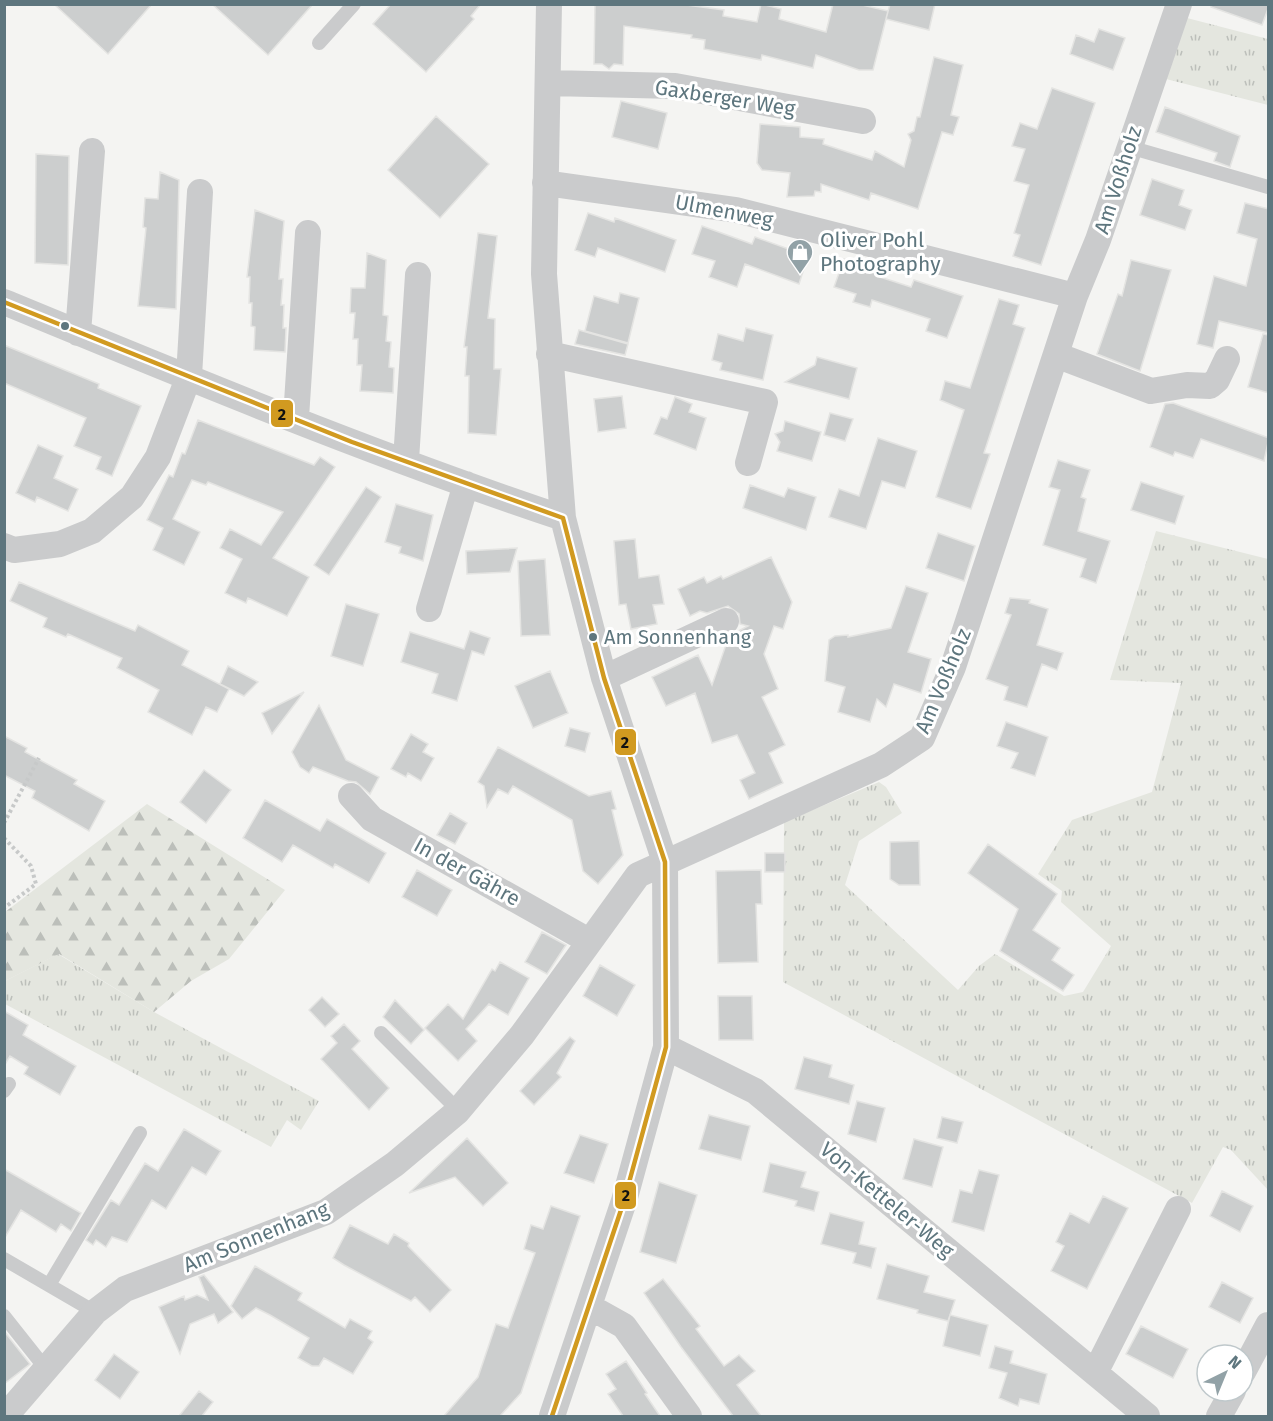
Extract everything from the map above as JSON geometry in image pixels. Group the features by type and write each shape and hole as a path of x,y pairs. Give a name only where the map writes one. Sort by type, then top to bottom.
{"street":[{"path":"549,4 550,83 544,183 544,274 563,518 604,678 665,862 666,1047 624,1201 552,1416"},
{"name":"Am Voßholz","path":"665,862 881,765 922,738 953,667 1075,296 1098,240 1179,4"},
{"name":"Gaxberger Weg","path":"550,83 675,86 863,121"},
{"path":"78,333 92,151"},
{"name":"Ulmenweg","path":"544,183 736,210 1075,296"},
{"path":"4,546 14,550 60,543 92,531 132,497 158,457 189,376 200,192"},
{"path":"296,418 308,233"},
{"path":"406,460 418,275"},
{"path":"4,302 466,484 563,518"},
{"path":"549,354 765,402 748,463"},
{"path":"1056,355 1151,391 1187,385 1210,386 1217,380 1227,359"},
{"path":"429,609 466,484"},
{"path":"604,678 726,621"},
{"name":"In der Gähre","path":"351,796 372,819 589,941"},
{"name":"Am Sonnenhang","path":"9,1410 95,1312 126,1289 326,1212 395,1164 458,1110 522,1035 638,875 665,862"},
{"name":"Von-Ketteler-Weg","path":"666,1047 755,1091 1148,1416"},
{"path":"1095,1373 1178,1209"},
{"path":"590,1307 624,1326 689,1416"},
{"path":"1255,1350 1269,1325"}],"lane":[{"path":"319,44 354,4"},
{"path":"1129,147 1269,187"},
{"path":"381,1033 458,1110"},
{"path":"49,1285 140,1133"},
{"path":"4,1259 95,1312"},
{"path":"4,1316 46,1369"}],"path":[{"path":"4,823 39,758"},
{"path":"4,838 31,866 36,884 4,908"}],"green space":[{"path":"1187,18 1268,39 1268,105 1166,79"},
{"path":"1156,531 1268,559 1268,1190 1231,1150 1223,1147 1192,1203 783,982 784,822 879,782 886,787 902,813 859,841 845,885 958,990 979,966 995,954 1064,996 1083,992 1111,946 1061,902 1062,891 1038,874 1072,820 1152,792 1181,683 1110,680"},
{"path":"147,804 285,890 229,959 191,981 154,1012 59,954 5,981 5,912"},
{"path":"58,954 154,1012 319,1101 301,1130 287,1120 271,1147 5,1004 5,981"}],"building":[{"path":"54,4 152,4 108,54"},
{"path":"212,4 313,4 268,55"},
{"path":"391,4 481,4 471,16 474,19 426,72 373,24"},
{"path":"595,4 679,4 724,10 723,16 757,22 761,4 781,9 779,19 826,32 833,4 858,4 888,11 873,70 859,70 816,55 813,68 762,55 761,60 704,49 705,40 691,38 692,35 624,26 623,65 614,64 609,69 602,64 594,64"},
{"path":"890,4 935,4 929,30 886,19"},
{"path":"1211,4 1269,4 1269,6 1262,25 1211,7"},
{"path":"1099,29 1125,38 1113,70 1070,54 1076,35 1094,42"},
{"path":"934,57 963,65 951,115 959,117 953,135 942,132 918,209 871,193 869,200 821,184 821,192 815,191 814,196 787,197 790,173 762,170 757,163 760,124 800,127 800,137 824,139 823,144 872,160 875,151 904,167 911,140 908,134 914,131 917,117 920,117"},
{"path":"1052,88 1095,103 1041,265 1013,256 1020,235 1014,233 1029,185 1014,181 1025,149 1012,146 1020,123 1037,129"},
{"path":"621,101 667,113 658,149 612,137"},
{"path":"1165,107 1240,136 1230,167 1214,161 1217,153 1156,132"},
{"path":"436,116 489,164 440,218 388,170"},
{"path":"36,154 69,156 68,265 35,263"},
{"path":"160,172 179,180 176,309 138,306 146,228 143,227 145,198 158,199"},
{"path":"1152,179 1184,190 1179,205 1192,210 1185,230 1140,215"},
{"path":"1245,203 1269,209 1269,333 1219,321 1213,348 1197,344 1214,276 1246,286 1257,239 1237,233"},
{"path":"255,210 284,221 279,279 283,279 281,305 284,305 283,328 286,328 285,352 254,350 255,327 251,326 250,277 247,277"},
{"path":"588,213 614,222 615,218 676,240 665,272 598,248 595,257 575,250"},
{"path":"702,226 752,244 755,237 808,256 799,284 745,264 737,287 709,277 715,261 692,254"},
{"path":"478,233 497,236 488,318 495,319 494,369 501,369 496,435 468,433 469,376 465,376 467,347 464,347"},
{"path":"367,253 386,260 383,315 388,316 386,341 391,342 389,367 394,368 393,393 360,391 362,365 357,365 358,339 353,339 355,313 350,313 351,288 365,288"},
{"path":"844,259 882,271 880,277 911,287 914,280 963,296 947,338 926,331 930,319 872,300 870,307 853,302 856,294 834,287"},
{"path":"1131,260 1171,270 1140,371 1097,354 1118,294 1122,296"},
{"path":"620,293 639,298 628,343 585,331 594,296 618,303"},
{"path":"999,299 1019,305 1013,324 1025,328 984,453 990,454 971,509 936,497 964,410 940,400 945,381 970,388"},
{"path":"746,328 773,335 763,380 720,370 722,363 712,360 718,334 743,341"},
{"path":"579,330 628,344 625,355 575,344"},
{"path":"1263,334 1269,335 1269,393 1248,387"},
{"path":"4,345 99,384 98,388 141,406 112,476 96,469 101,457 74,446 86,418 4,383"},
{"path":"817,357 857,368 849,399 785,382 815,365"},
{"path":"622,396 626,428 598,432 594,399"},
{"path":"675,397 692,404 689,412 706,418 696,450 654,434 661,417 667,419"},
{"path":"1173,403 1269,438 1264,461 1201,439 1193,458 1175,452 1173,456 1150,447 1165,404"},
{"path":"830,413 853,419 845,441 824,435"},
{"path":"198,420 314,465 320,457 335,467 273,558 309,577 287,616 248,598 246,603 225,593 242,559 220,548 230,529 261,545 283,512 208,482 206,485 192,480 173,519 200,532 184,565 153,550 163,528 147,520 169,475 173,477 182,453 185,454"},
{"path":"785,421 821,432 812,461 777,451 780,442 775,434 783,431"},
{"path":"878,438 917,451 905,488 882,481 866,529 829,517 839,489 859,496"},
{"path":"38,445 63,456 54,478 78,489 68,511 37,497 35,502 16,493"},
{"path":"1058,460 1090,470 1081,497 1086,499 1078,531 1110,541 1096,583 1080,577 1086,559 1043,545 1060,490 1049,487"},
{"path":"1141,482 1184,496 1175,524 1131,510"},
{"path":"750,485 784,497 788,488 816,497 806,530 743,508"},
{"path":"366,487 381,497 329,575 314,565"},
{"path":"396,504 433,515 423,561 399,553 401,547 385,542"},
{"path":"938,533 975,546 964,581 926,568"},
{"path":"635,539 639,578 659,575 664,604 653,605 657,624 631,629 626,604 619,605 614,541"},
{"path":"517,548 510,572 467,574 466,551"},
{"path":"771,557 792,602 783,629 774,626 764,654 778,689 762,697 785,745 769,753 783,783 749,799 740,780 755,773 737,735 712,743 695,693 666,706 652,677 698,655 712,685 729,636 748,626 740,624 739,614 728,606 707,613 700,611 690,616 678,589 704,577 707,583 721,576 723,579"},
{"path":"545,559 550,635 521,636 518,561"},
{"path":"19,582 135,631 138,625 189,651 182,665 229,689 217,712 206,707 192,735 148,712 159,690 117,668 122,658 68,634 66,637 43,627 47,618 10,601"},
{"path":"906,586 928,593 908,652 931,659 921,693 894,684 886,707 877,699 870,722 838,712 845,687 825,681 829,640 835,636 848,635 848,637 891,628"},
{"path":"1010,598 1030,600 1029,603 1048,609 1037,645 1063,653 1057,670 1042,664 1027,707 1004,700 1008,687 986,679 1011,615 1005,613"},
{"path":"346,604 379,614 363,666 331,656"},
{"path":"470,631 490,638 484,655 472,651 457,701 432,693 438,674 401,662 410,632 464,649"},
{"path":"228,666 258,682 244,696 220,684"},
{"path":"550,671 568,713 533,728 515,686"},
{"path":"304,692 272,734 262,713"},
{"path":"319,705 346,760 379,777 370,794 356,782 313,767 309,773 300,767 292,752"},
{"path":"1006,722 1048,737 1035,776 1011,768 1018,753 997,746"},
{"path":"570,728 590,733 585,752 565,746"},
{"path":"411,734 428,744 423,752 434,758 421,781 408,773 406,777 391,769"},
{"path":"4,736 27,748 25,752 77,780 74,784 105,801 89,831 32,798 35,791 4,775"},
{"path":"498,747 589,796 611,791 616,809 612,810 623,855 598,884 583,871 572,820 513,786 508,794 498,789 487,807 484,786 478,782"},
{"path":"204,770 231,790 206,823 180,802"},
{"path":"265,800 320,831 327,819 386,853 369,883 335,864 333,868 293,845 282,862 243,838"},
{"path":"450,813 467,823 455,844 437,835"},
{"path":"919,841 920,885 899,885 890,879 890,842"},
{"path":"988,844 1057,894 1033,930 1060,948 1052,960 1074,975 1063,991 1000,951 1018,909 968,873"},
{"path":"765,853 785,853 785,872 765,872"},
{"path":"417,870 452,890 437,916 402,897"},
{"path":"761,870 762,904 756,904 758,962 718,963 716,871"},
{"path":"542,932 566,945 547,974 525,962"},
{"path":"500,962 529,978 508,1015 489,1004 466,1029 477,1041 458,1061 425,1028 448,1004 463,1019 492,969 495,971"},
{"path":"600,965 635,985 617,1016 583,996"},
{"path":"718,996 752,996 753,1040 719,1040"},
{"path":"322,997 339,1014 325,1027 309,1010"},
{"path":"395,1000 424,1030 411,1044 383,1017"},
{"path":"4,1011 28,1025 23,1035 76,1066 60,1095 24,1074 28,1067 10,1056 4,1066"},
{"path":"344,1024 360,1041 352,1049 389,1088 369,1110 321,1059 337,1043 331,1036"},
{"path":"570,1037 575,1041 557,1073 561,1077 534,1105 520,1091"},
{"path":"804,1057 832,1065 829,1077 854,1085 849,1104 795,1089"},
{"path":"857,1101 885,1108 876,1142 848,1134"},
{"path":"709,1115 750,1126 741,1160 699,1149"},
{"path":"942,1117 963,1122 957,1143 937,1138"},
{"path":"184,1129 221,1151 206,1175 192,1167 166,1209 152,1200 127,1242 112,1237 106,1247 96,1240 93,1245 86,1240 111,1200 119,1205 145,1163 158,1171"},
{"path":"580,1135 608,1144 594,1183 564,1173"},
{"path":"467,1138 508,1183 483,1206 455,1177 409,1193"},
{"path":"914,1139 943,1147 932,1187 903,1179"},
{"path":"770,1163 806,1172 801,1187 819,1192 814,1211 795,1206 797,1201 763,1192"},
{"path":"4,1169 81,1213 71,1231 61,1224 56,1232 21,1210 4,1239"},
{"path":"979,1170 999,1175 984,1231 952,1222 960,1190 972,1193"},
{"path":"659,1182 697,1195 676,1263 640,1252"},
{"path":"1222,1191 1253,1206 1240,1232 1210,1216"},
{"path":"1103,1196 1128,1208 1087,1289 1051,1271 1064,1246 1056,1242 1070,1213 1089,1223"},
{"path":"551,1206 580,1216 521,1393 500,1416 444,1416 478,1377 496,1324 508,1328 535,1253 524,1249 531,1225 543,1229"},
{"path":"830,1213 864,1222 859,1244 876,1248 871,1268 853,1263 856,1253 821,1244"},
{"path":"350,1225 388,1244 394,1234 409,1243 408,1246 451,1290 430,1312 415,1297 411,1301 333,1258"},
{"path":"887,1264 929,1276 924,1292 955,1300 948,1321 877,1299"},
{"path":"255,1266 302,1293 298,1300 345,1328 350,1319 372,1331 368,1338 373,1342 353,1374 324,1358 319,1366 312,1366 298,1358 309,1338 256,1308 242,1319 231,1306"},
{"path":"204,1275 233,1312 218,1323 214,1314 190,1324 180,1354 159,1307 184,1296 185,1300 197,1295 208,1300 199,1277"},
{"path":"663,1279 700,1326 696,1329 724,1366 739,1355 755,1371 737,1385 761,1416 733,1416 681,1347 644,1293"},
{"path":"1222,1282 1253,1298 1240,1323 1209,1307"},
{"path":"950,1315 988,1325 980,1356 943,1346"},
{"path":"1141,1326 1188,1349 1173,1378 1126,1354"},
{"path":"4,1331 30,1364 4,1384"},
{"path":"995,1346 1013,1351 1010,1363 1047,1374 1039,1404 1020,1399 1018,1406 999,1398 1007,1373 989,1368"},
{"path":"114,1354 139,1372 120,1399 95,1380"},
{"path":"626,1361 660,1416 623,1416 608,1394 616,1389 606,1374"},
{"path":"199,1391 213,1402 202,1416 179,1416"}],"transit line":[{"name":"2","path":"4,302 352,442 563,518"},
{"name":"2","path":"552,1416 624,1201 666,1047 665,862 604,678 563,518"}],"place":[{"name":"Oliver Pohl Photography","path":"800,275"},
{"name":"Am Sonnenhang","path":"593,637"}]}
